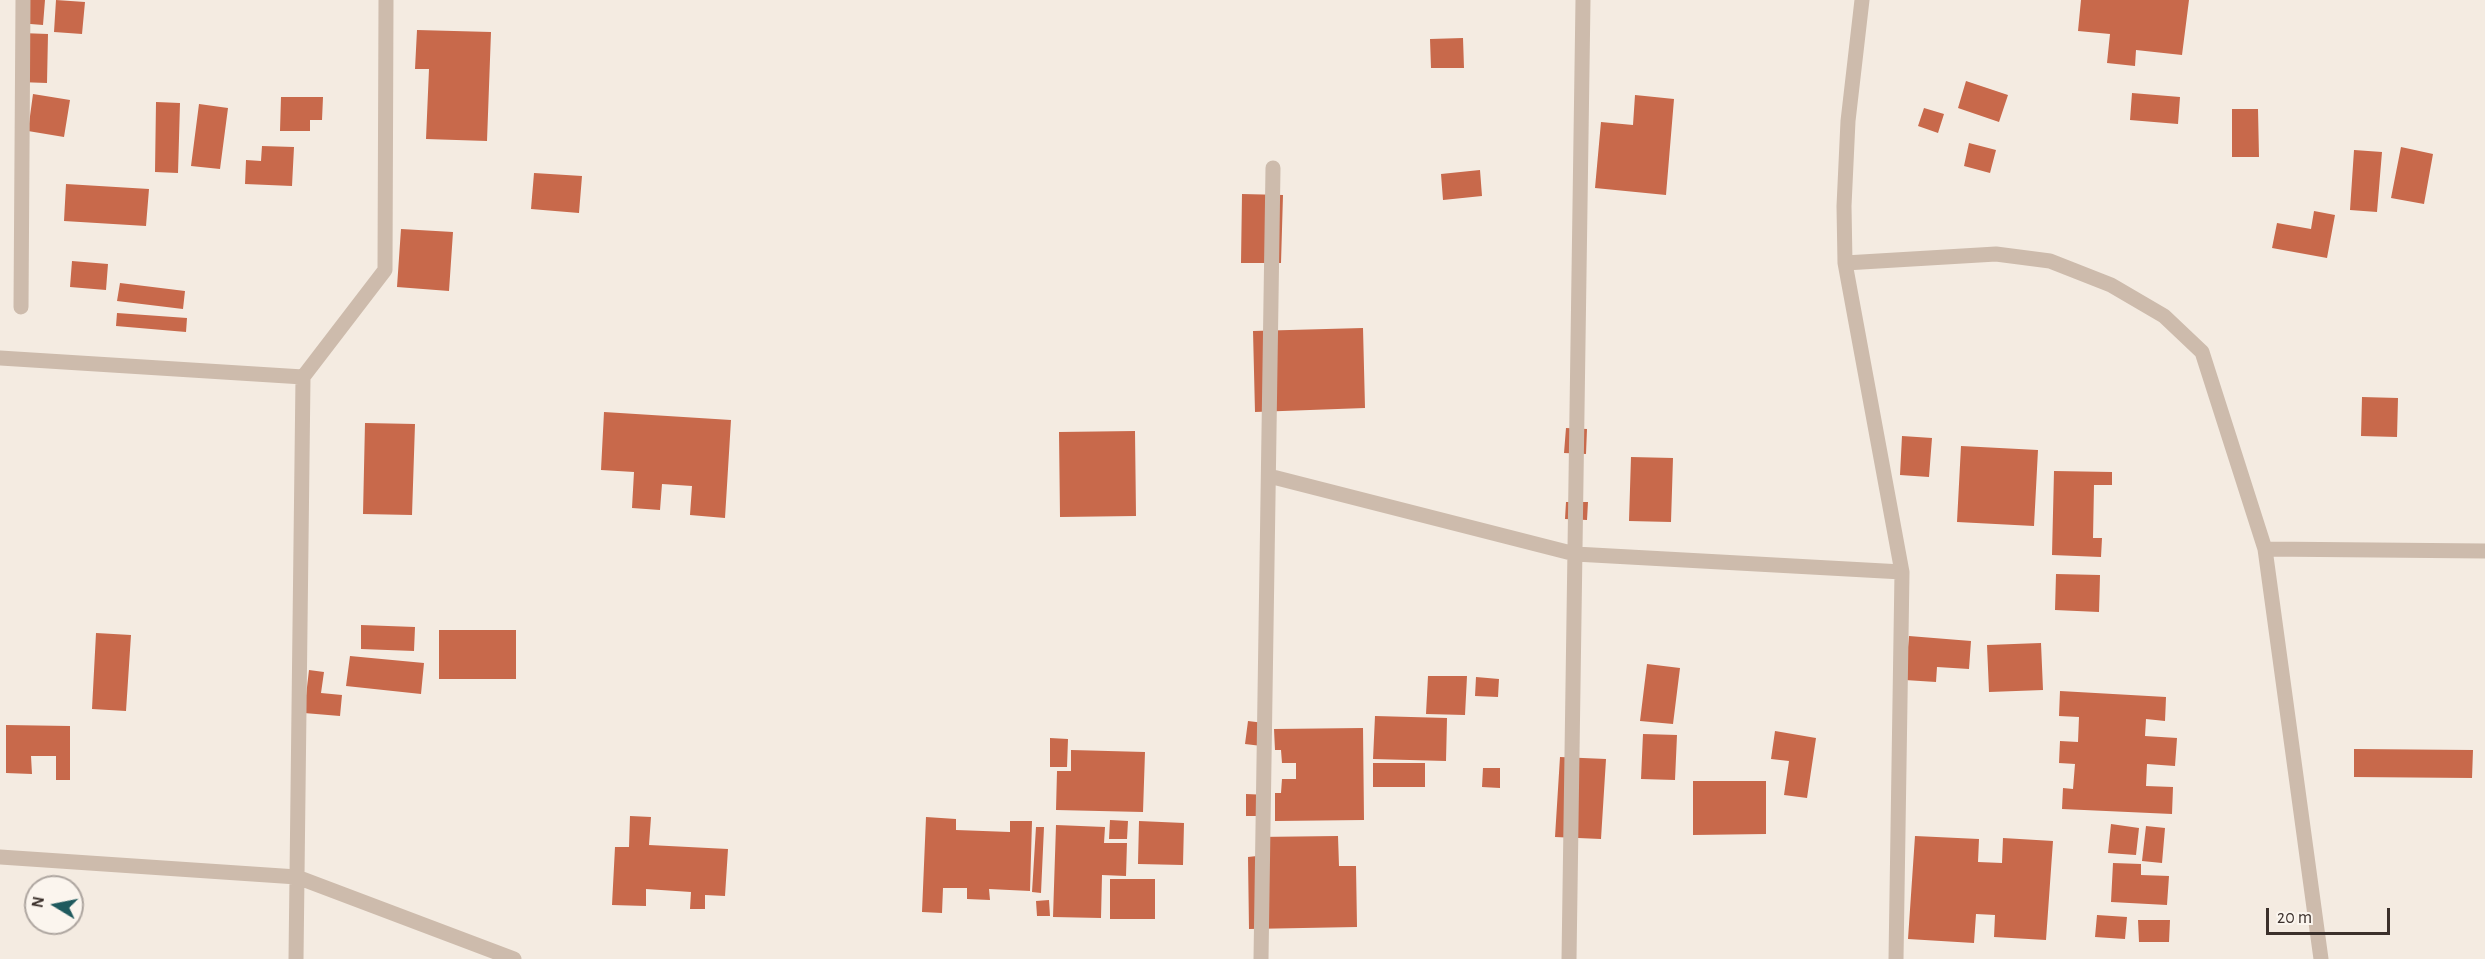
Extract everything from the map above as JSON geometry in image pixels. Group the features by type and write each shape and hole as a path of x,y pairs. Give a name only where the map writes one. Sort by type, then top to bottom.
{"street":[{"path":"21,307 23,0"},
{"path":"296,959 303,377 385,270 386,0"},
{"path":"1569,959 1583,0"},
{"path":"1862,0 1848,121 1844,206 1845,262 1902,572 1896,959"},
{"path":"1261,959 1273,168"},
{"path":"1845,262 1996,254 2050,261 2111,285 2164,316 2202,352 2265,549 2321,959"},
{"path":"0,358 303,377"},
{"path":"1269,476 1575,554 1902,572"},
{"path":"2265,549 2485,551"},
{"path":"0,857 297,877 514,959"}],"building":[{"path":"20,0 45,0 43,25 18,23"},
{"path":"56,0 85,2 82,34 54,32"},
{"path":"2081,0 2189,0 2182,55 2136,50 2135,66 2107,63 2110,34 2078,31"},
{"path":"417,30 491,32 487,141 426,139 429,69 415,69"},
{"path":"21,33 48,34 47,83 19,82"},
{"path":"1463,38 1464,68 1431,68 1430,39"},
{"path":"1966,81 2008,95 1999,122 1958,108"},
{"path":"2132,93 2180,97 2178,124 2130,120"},
{"path":"33,94 70,100 64,137 28,131"},
{"path":"1635,95 1674,99 1666,195 1595,188 1601,122 1633,125"},
{"path":"281,97 323,97 322,120 310,120 310,131 280,131"},
{"path":"156,102 180,103 178,173 155,172"},
{"path":"199,104 228,108 220,169 191,166"},
{"path":"1924,108 1944,114 1938,133 1918,126"},
{"path":"2232,109 2258,109 2259,157 2232,157"},
{"path":"1969,143 1996,150 1990,173 1964,166"},
{"path":"262,146 294,147 292,186 245,184 246,160 261,161"},
{"path":"2401,147 2433,154 2424,204 2391,198"},
{"path":"2354,150 2382,152 2377,212 2350,210"},
{"path":"1480,170 1482,196 1443,200 1441,174"},
{"path":"534,173 582,176 579,213 531,209"},
{"path":"66,184 149,189 146,226 64,221"},
{"path":"1242,194 1283,195 1281,263 1241,263"},
{"path":"2314,211 2335,215 2327,258 2272,248 2277,223 2311,229"},
{"path":"401,229 453,232 449,291 397,287"},
{"path":"72,261 108,264 106,290 70,287"},
{"path":"120,283 185,291 183,309 117,301"},
{"path":"117,313 187,318 186,332 116,326"},
{"path":"1363,328 1365,408 1255,412 1253,331"},
{"path":"2362,397 2398,398 2397,437 2361,436"},
{"path":"604,412 731,420 725,518 690,515 692,486 662,484 660,510 632,508 634,472 601,470"},
{"path":"365,423 415,424 412,515 363,514"},
{"path":"1566,428 1587,429 1586,454 1564,453"},
{"path":"1135,431 1136,516 1060,517 1059,432"},
{"path":"1902,436 1932,438 1929,477 1900,475"},
{"path":"1961,446 2038,450 2034,526 1957,522"},
{"path":"1631,457 1673,458 1671,522 1629,521"},
{"path":"2054,471 2112,472 2112,485 2094,485 2093,538 2102,538 2101,557 2052,555"},
{"path":"1566,502 1588,502 1587,520 1565,519"},
{"path":"2056,574 2100,575 2099,612 2055,610"},
{"path":"361,625 415,627 414,651 361,649"},
{"path":"439,630 516,630 516,679 439,679"},
{"path":"96,633 131,635 126,711 92,709"},
{"path":"1909,636 1971,641 1969,669 1937,667 1936,682 1905,680"},
{"path":"2041,643 2043,690 1989,692 1987,645"},
{"path":"350,656 424,663 421,694 346,686"},
{"path":"1647,664 1680,668 1673,724 1640,721"},
{"path":"309,670 324,672 321,693 342,695 340,716 304,713"},
{"path":"1428,676 1467,676 1465,715 1426,714"},
{"path":"1476,677 1499,679 1498,697 1475,696"},
{"path":"2060,691 2166,697 2165,721 2146,719 2145,736 2177,738 2175,766 2147,764 2146,786 2173,787 2172,814 2062,809 2063,788 2073,789 2075,764 2059,763 2060,741 2078,742 2079,717 2059,716"},
{"path":"1375,716 1447,718 1446,761 1373,759"},
{"path":"1248,721 1272,724 1270,747 1245,744"},
{"path":"6,725 70,726 70,780 56,780 56,756 31,756 32,774 6,773"},
{"path":"1363,728 1364,820 1275,821 1275,793 1281,793 1282,779 1296,779 1296,763 1282,763 1281,750 1275,750 1274,729"},
{"path":"1775,731 1816,738 1807,798 1784,795 1789,761 1771,759"},
{"path":"1643,734 1677,735 1675,780 1641,779"},
{"path":"1050,738 1068,739 1067,767 1050,767"},
{"path":"2354,749 2473,750 2472,778 2354,777"},
{"path":"1071,750 1145,752 1143,812 1056,810 1057,771 1071,771"},
{"path":"1560,757 1606,759 1601,839 1555,837"},
{"path":"1373,763 1425,763 1425,787 1373,787"},
{"path":"1483,768 1500,768 1500,788 1482,787"},
{"path":"1693,781 1766,781 1766,834 1693,835"},
{"path":"1246,794 1268,795 1267,816 1246,816"},
{"path":"630,816 651,817 649,845 728,849 725,896 705,895 705,909 690,909 691,892 646,889 646,906 612,905 615,847 629,847"},
{"path":"926,817 956,819 956,830 1010,832 1010,821 1032,821 1030,891 989,889 990,900 967,899 967,888 943,888 942,913 922,912"},
{"path":"1110,820 1128,821 1127,839 1109,839"},
{"path":"1139,821 1184,823 1183,865 1138,864"},
{"path":"2111,824 2139,828 2136,855 2108,853"},
{"path":"1056,825 1105,827 1104,843 1127,843 1126,876 1102,875 1101,918 1053,917"},
{"path":"2146,826 2165,828 2162,863 2142,861"},
{"path":"1036,827 1044,827 1041,893 1032,892"},
{"path":"1338,836 1339,866 1356,866 1357,927 1249,929 1248,857 1257,856 1257,837"},
{"path":"1915,836 1979,839 1978,862 2002,863 2003,838 2053,841 2046,940 1994,937 1995,915 1976,914 1974,943 1908,939"},
{"path":"2113,863 2141,864 2141,875 2169,876 2167,905 2111,902"},
{"path":"1110,879 1155,879 1155,919 1110,919"},
{"path":"1049,900 1050,916 1037,916 1036,901"},
{"path":"2097,915 2127,917 2125,939 2095,937"},
{"path":"2138,920 2170,920 2169,942 2139,942"}]}
